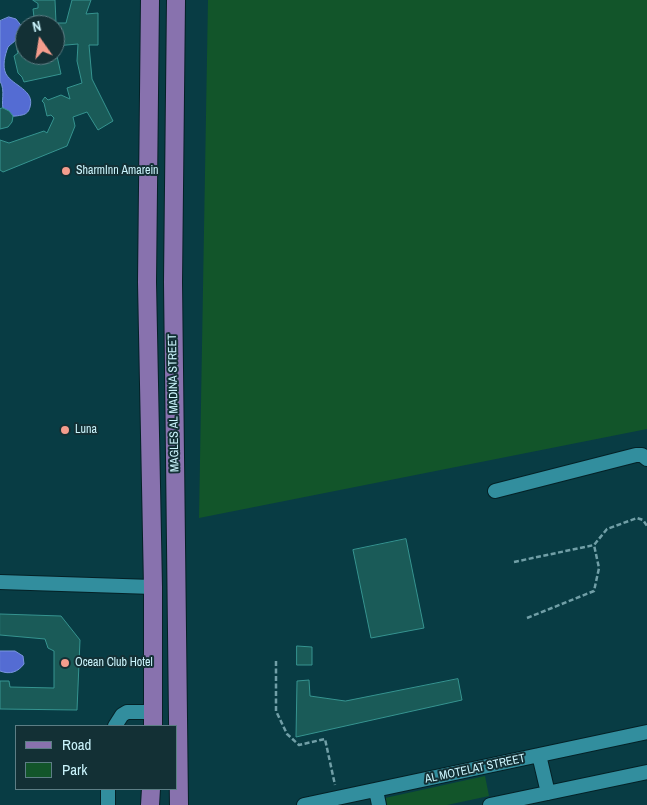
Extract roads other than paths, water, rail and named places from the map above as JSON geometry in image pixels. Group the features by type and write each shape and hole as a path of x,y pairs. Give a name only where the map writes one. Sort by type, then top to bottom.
{"main road":[{"name":"MAGLES AL MADINA STREET","path":"150,0 147,282 153,587 153,719"},
{"name":"MAGLES AL MADINA STREET","path":"176,0 173,282 179,805"},
{"path":"147,282 173,282"},
{"path":"150,805 151,790"}],"street":[{"path":"495,491 636,455 642,455 647,459"},
{"path":"0,582 153,587"},
{"path":"116,725 122,714 127,712 153,719"},
{"name":"AL MOTELAT STREET","path":"304,805 647,732"},
{"path":"540,755 548,793"},
{"path":"490,805 647,772"},
{"path":"108,790 108,805"},
{"path":"376,790 379,805"}],"water":[{"path":"9,17 15,19 15,41 8,47 4,68 9,78 29,96 31,101 30,107 24,115 10,116 4,112 3,89 0,81 0,21"},
{"path":"0,651 15,651 23,656 24,664 14,672 0,671"}],"place":[{"name":"SharmInn Amarein","path":"66,171"},
{"name":"Luna","path":"65,430"},
{"name":"Ocean Club Hotel","path":"65,663"}]}
